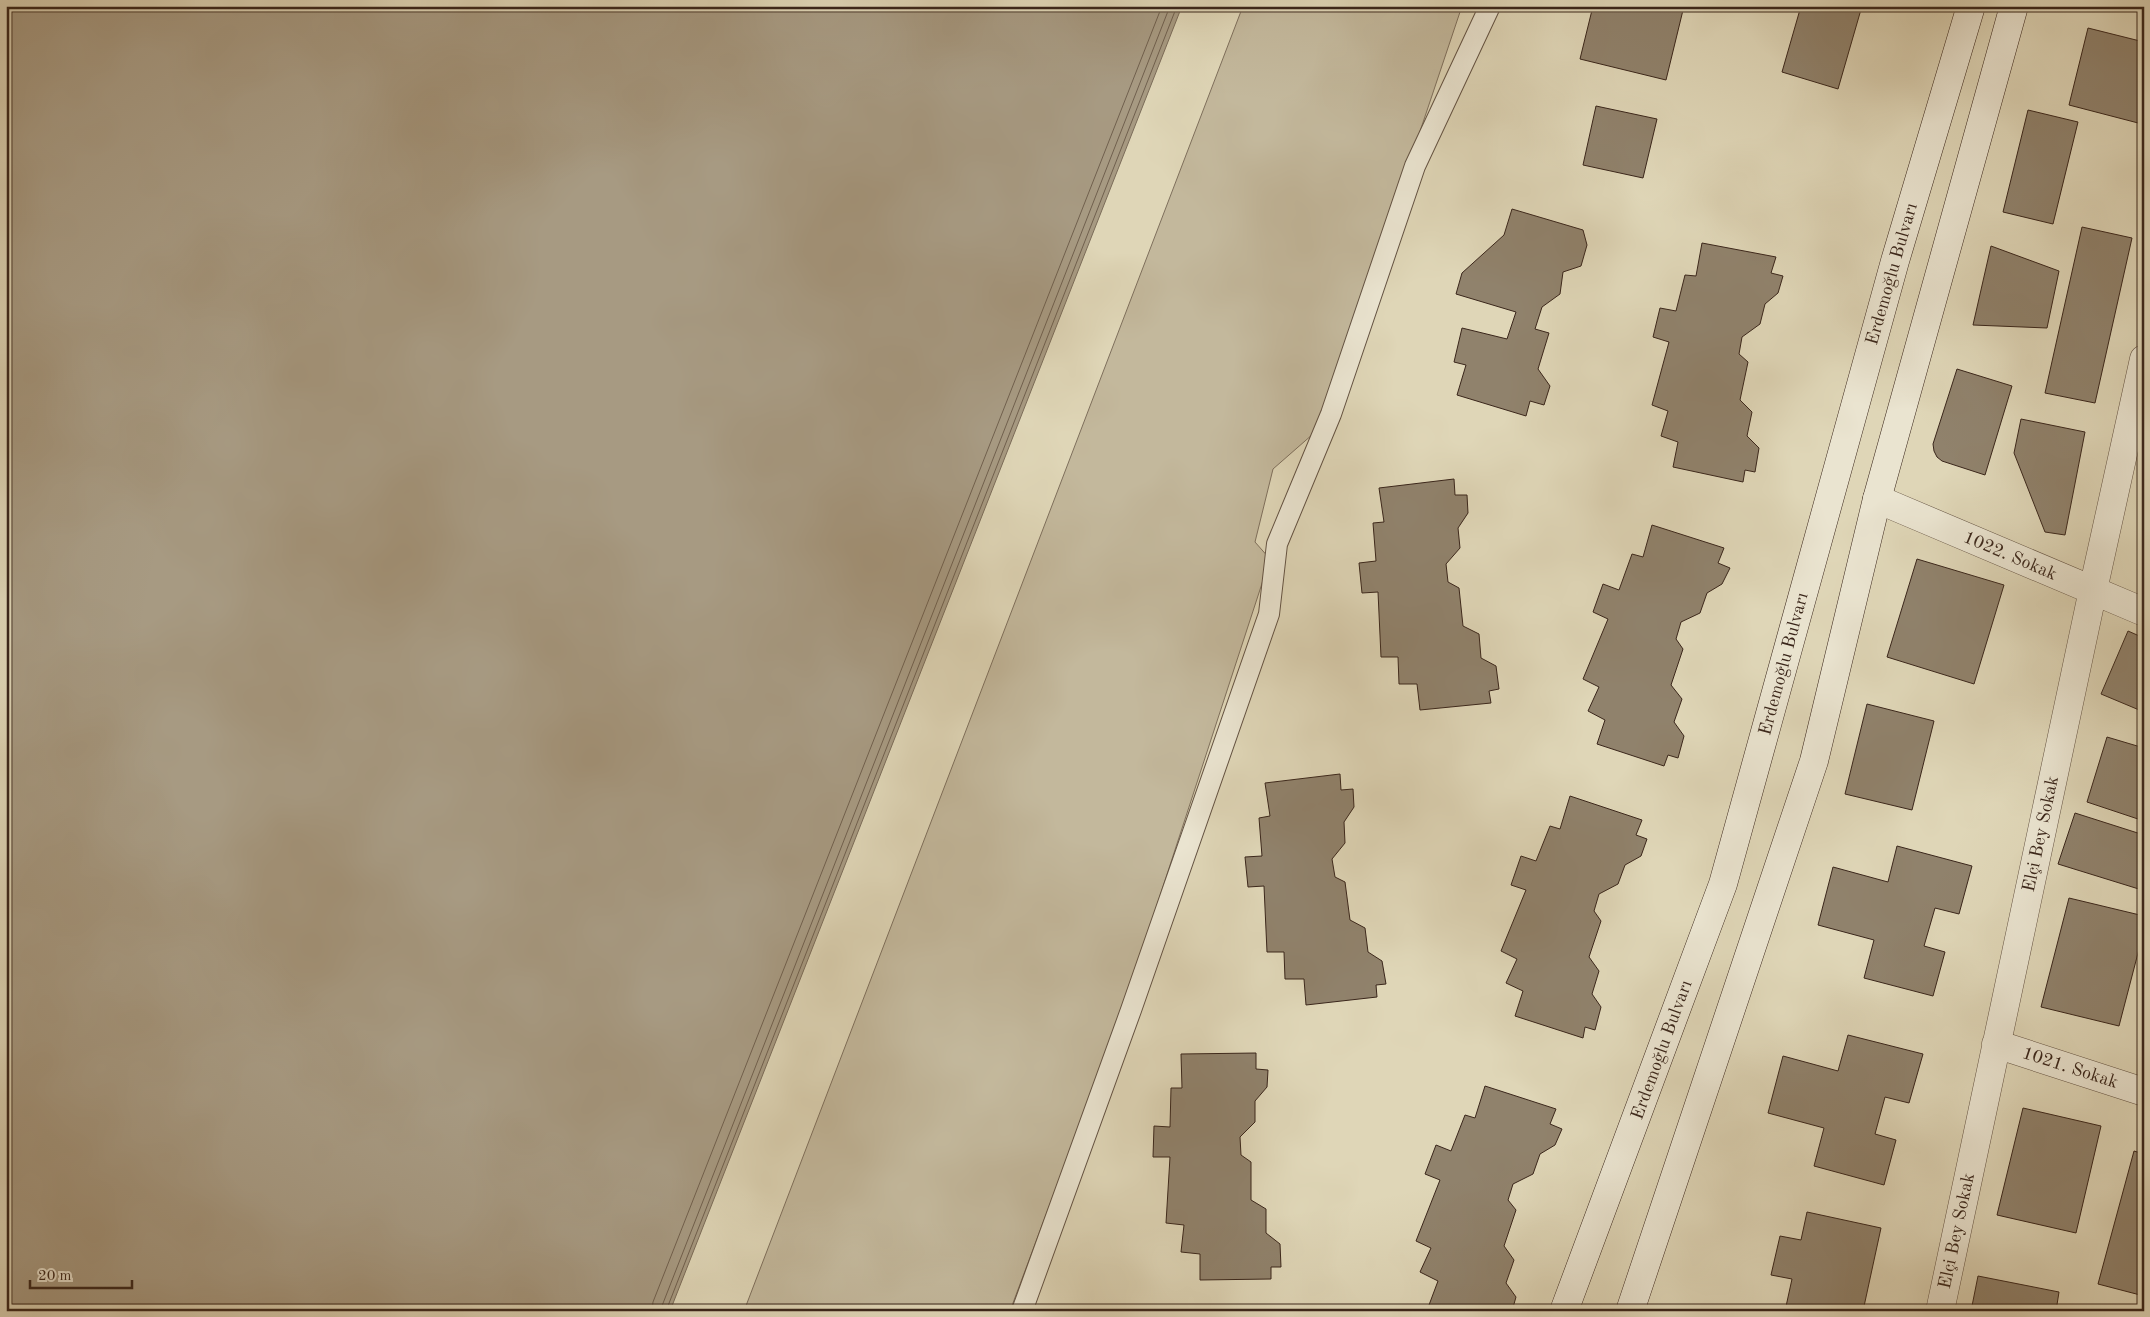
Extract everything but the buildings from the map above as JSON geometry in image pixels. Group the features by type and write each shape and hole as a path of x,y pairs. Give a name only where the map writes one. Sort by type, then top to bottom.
{"main road":[{"name":"Erdemoğlu Bulvarı","path":"1564,1311 1723,884 1895,261 1971,6"},
{"path":"1633,1310 1814,761 1877,499 2014,6"},
{"name":"Elçi Bey Sokak","path":"1940,1311 2092,590 2144,359"},
{"name":"1022. Sokak","path":"1877,499 2144,612"},
{"name":"1021. Sokak","path":"1996,1044 2144,1092"}],"lane":[{"path":"1022,1311 1131,1010 1269,614 1277,544 1331,414 1415,166 1490,6"}],"shaded area":[{"path":"1243,6 1462,6 1321,427 1273,469 1255,542 1270,559 1124,1006 1010,1311 744,1311"}],"water":[{"path":"6,6 1182,6 670,1311 6,1311"}]}
